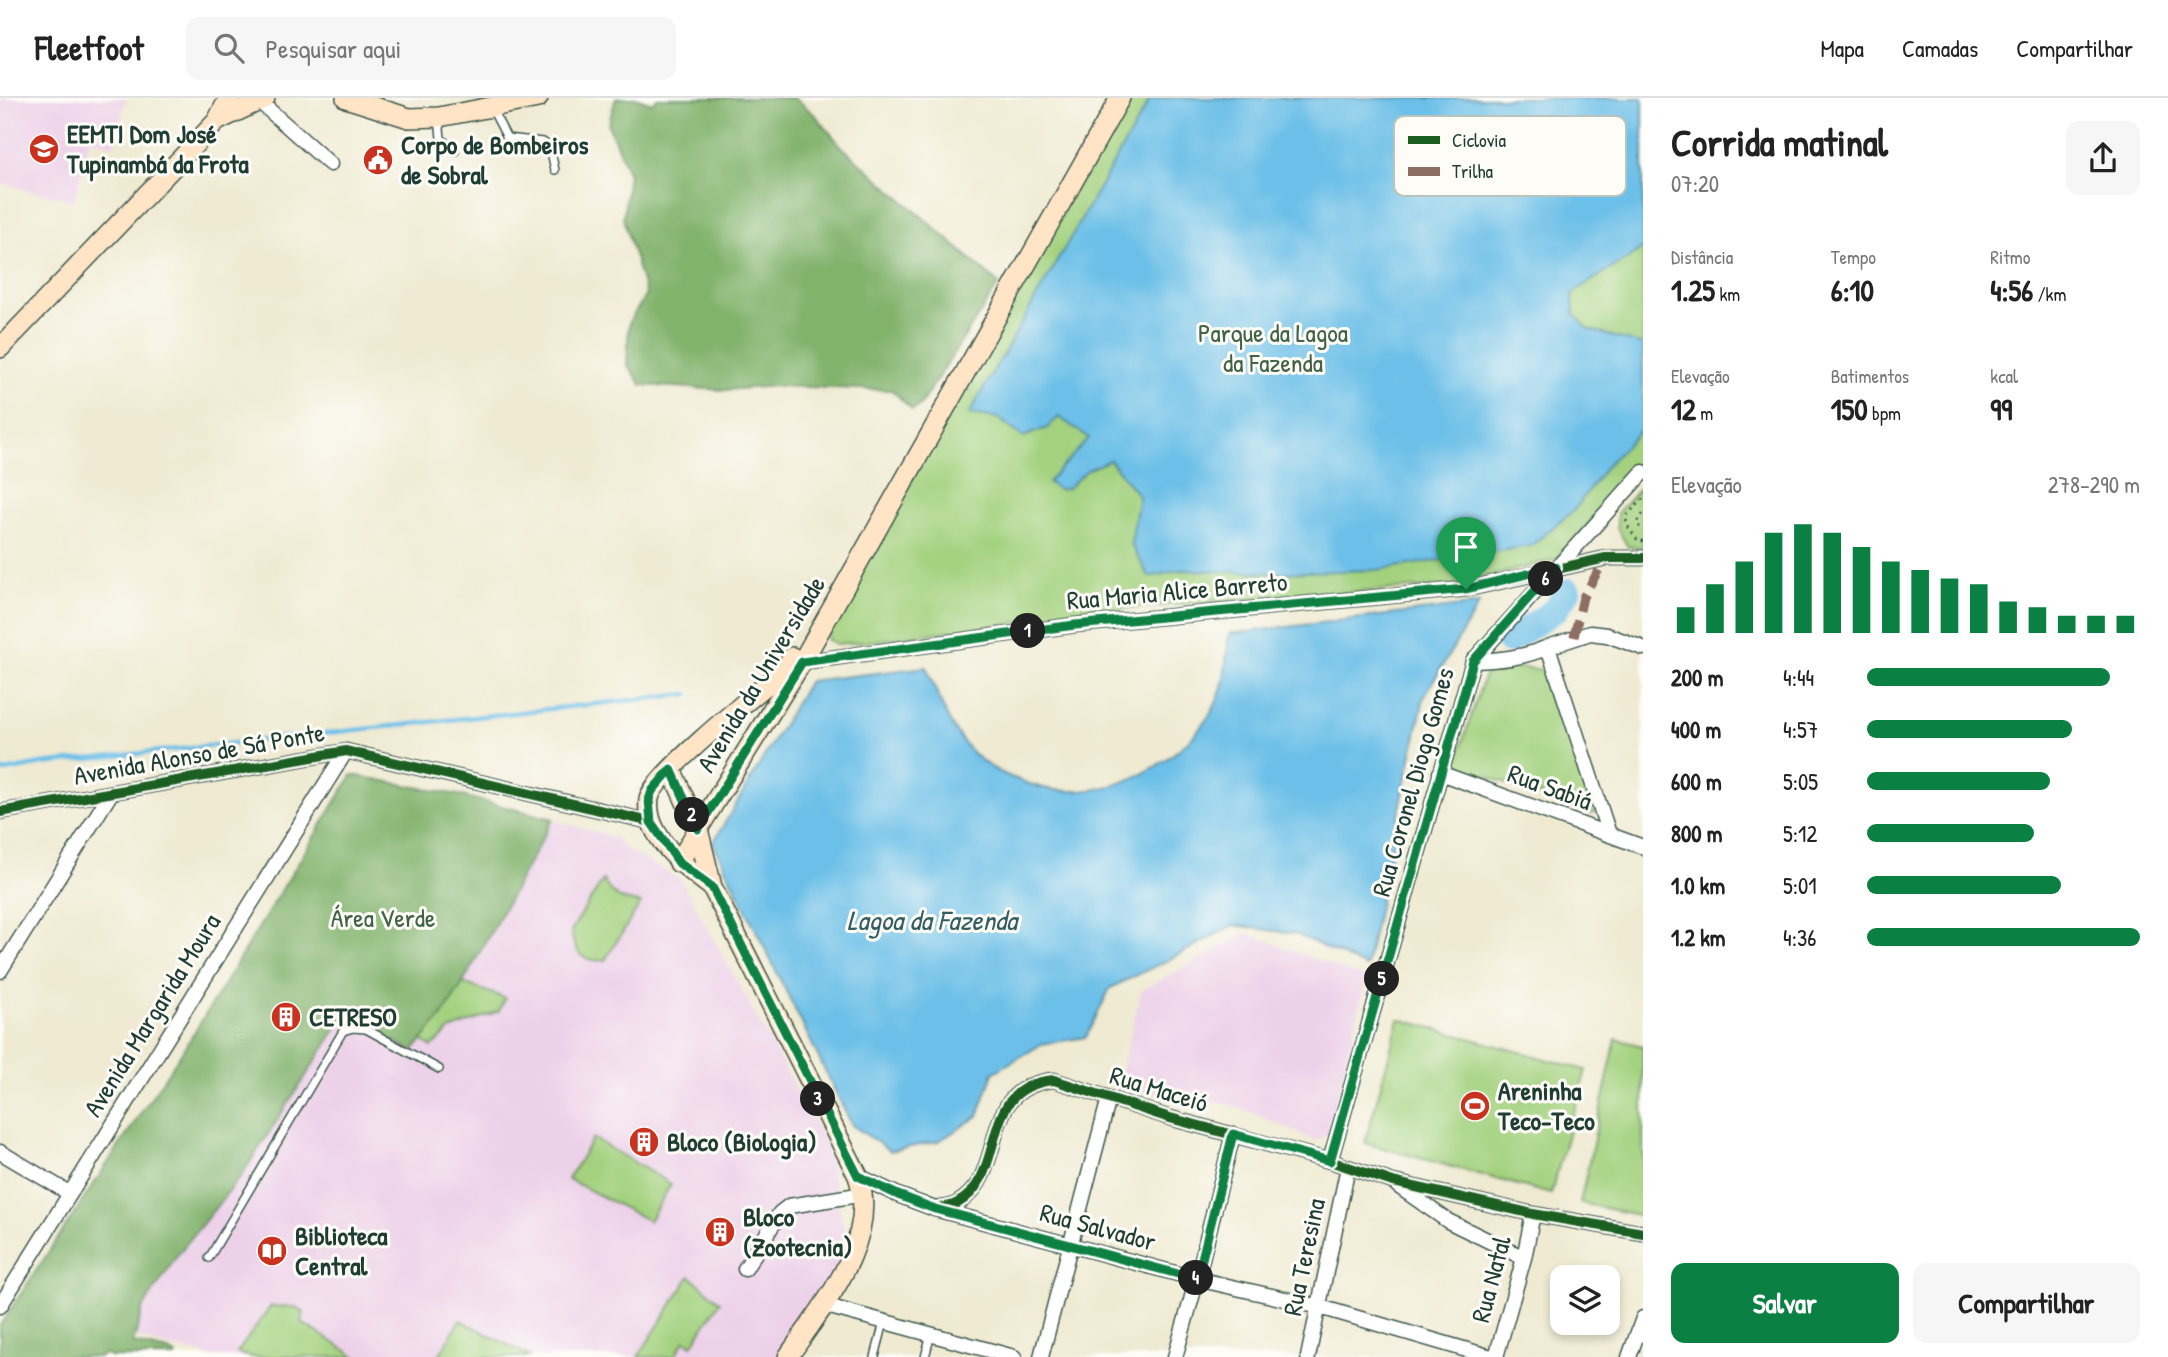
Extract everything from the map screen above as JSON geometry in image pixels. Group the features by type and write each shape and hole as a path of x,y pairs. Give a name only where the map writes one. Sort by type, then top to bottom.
{"main road":[{"path":"0,348 217,121 229,98"},
{"path":"346,98 409,118 439,117 492,109 538,98"},
{"name":"Avenida da Universidade","path":"651,822 649,800 652,791 671,769 786,668 1108,98"},
{"name":"Avenida da Universidade","path":"679,863 802,662 1121,98"},
{"path":"217,121 259,99"},
{"path":"671,769 698,829 712,887 861,1185 864,1210 853,1248 839,1281 788,1357"},
{"path":"651,822 679,863 712,887"}],"street":[{"path":"259,99 279,121 330,164"},
{"name":"Rua Coronel Diogo Gomes","path":"1330,1161 1473,661 1643,472"},
{"name":"Rua Maria Alice Barreto","path":"802,662 1075,625 1466,589 1606,558 1643,558"},
{"path":"1473,661 1530,655 1590,633 1607,635 1643,648"},
{"path":"1548,647 1609,834"},
{"name":"Avenida Alonso de Sá Ponte","path":"0,812 346,751 651,822"},
{"name":"Avenida Margarida Moura","path":"0,1306 346,751"},
{"name":"Rua Sabiá","path":"1440,773 1643,847"},
{"path":"0,971 111,793"},
{"name":"Rua Maceió","path":"935,1209 955,1205 970,1194 980,1179 1005,1108 1012,1097 1023,1087 1038,1081 1054,1080 1170,1118 1330,1161 1392,1182 1533,1214 1643,1233"},
{"path":"1041,1357 1110,1098"},
{"path":"1175,1357 1233,1134"},
{"path":"0,1152 69,1193"},
{"name":"Rua Teresina","path":"1308,1357 1348,1167"},
{"name":"Rua Maceió","path":"1392,1182 1448,1221 1524,1258"},
{"path":"745,1269 780,1213 789,1206 861,1185"},
{"name":"Rua Salvador","path":"861,1185 935,1209 1197,1279 1320,1307 1493,1357"},
{"name":"Rua Natal","path":"1493,1357 1524,1258 1533,1214"},
{"path":"823,1305 931,1334 980,1353 1014,1357"},
{"path":"1629,1357 1643,1318"}],"lane":[{"path":"492,109 507,138 543,142 550,147 555,170"},
{"path":"439,117 442,138 455,152"},
{"path":"209,1258 343,1031 353,1028 366,1029 439,1069"},
{"path":"875,1357 884,1322"},
{"path":"925,1357 931,1334"}],"path":[{"path":"1643,499 1626,516 1627,525 1638,541 1643,541"},
{"path":"1643,514 1638,526 1643,527"}],"shaded area":[{"name":"EEMTI Dom José Tupinambá da Frota","path":"0,98 126,98 114,145 90,139 74,201 0,183"},
{"path":"352,775 458,795 615,837 627,850 681,880 826,1143 848,1249 822,1292 776,1357 214,1357 159,1344 16,1302 191,1038"},
{"path":"1247,933 1367,979 1328,1132 1317,1141 1246,1110 1220,1102 1199,1104 1164,1093 1116,1091 1141,991"}],"green space":[{"path":"616,98 638,98 652,103 657,98 795,98 816,116 842,147 999,284 920,405 912,410 892,390 777,386 725,390 642,385 627,364 629,322 646,295 623,218 629,174 608,125"},
{"name":"Parque da Lagoa da Fazenda","path":"1125,98 1643,98 1643,463 1557,559 1458,585 1139,607 865,642 836,644 827,639 830,627"},
{"path":"1643,485 1643,548 1628,547 1617,528 1617,513"},
{"path":"1504,666 1551,671 1598,809 1592,814 1455,765 1485,674"},
{"name":"Área Verde","path":"352,775 458,795 553,819 463,983 442,1016 413,1051 344,1017 241,1176 178,1254 143,1308 133,1343 168,1351 176,1355 175,1357 111,1357 105,1354 98,1357 0,1357 0,1325 191,1038"},
{"path":"603,880 618,897 641,903 605,960 591,960 577,950 571,931"},
{"path":"463,983 505,998 499,1011 450,1030 432,1047 421,1040 442,1016"},
{"name":"Areninha Teco-Teco","path":"1399,1019 1586,1070 1551,1194 1365,1143"},
{"path":"1616,1039 1643,1046 1643,1216 1580,1203"},
{"path":"593,1138 671,1184 649,1221 568,1179"},
{"path":"690,1276 720,1302 692,1345 685,1340 674,1357 638,1357"},
{"path":"271,1306 295,1307 304,1311 302,1323 357,1357 251,1357 237,1353"},
{"path":"460,1320 531,1357 438,1357"}],"water":[{"name":"Parque da Lagoa da Fazenda","path":"1151,98 1643,98 1643,248 1573,294 1574,314 1588,329 1643,345 1643,428 1608,464 1574,510 1531,546 1377,570 1272,573 1180,570 1149,577 1131,544 1139,496 1110,460 1087,470 1068,488 1059,490 1048,482 1089,438 1059,417 1047,428 1023,437 998,418 969,414"},
{"name":"Lagoa da Fazenda","path":"1479,604 1424,697 1366,967 1296,934 1233,925 1110,988 1086,1037 1042,1044 993,1073 978,1116 939,1141 890,1151 852,1125 713,843 809,681 926,667 950,721 963,741 981,760 1004,774 1036,786 1066,791 1093,789 1114,785 1152,768 1170,757 1200,728 1220,693 1229,634"}],"waterway":[{"path":"1509,641 1555,610 1568,591"},
{"path":"0,772 42,764 688,694"}],"marked path":[{"path":"1574,637 1583,597 1606,558"}],"cycle path":[{"path":"802,662 1075,625 1467,589 1606,558 1643,558"},
{"path":"0,812 346,751 651,822"},
{"path":"935,1209 956,1204 973,1191 983,1173 1002,1115 1013,1098 1029,1086 1054,1080 1170,1118 1330,1161 1393,1182 1533,1214 1643,1233"}],"place":[{"name":"EEMTI Dom José Tupinambá da Frota","path":"44,149"},
{"name":"Corpo de Bombeiros de Sobral","path":"378,160"},
{"name":"CETRESO","path":"286,1017"},
{"name":"Areninha Teco-Teco","path":"1475,1106"},
{"name":"Bloco (Biologia)","path":"644,1142"},
{"name":"Bloco (Zootecnia)","path":"720,1232"},
{"name":"Biblioteca Central","path":"272,1251"}],"route":[{"path":"1556,567 1473,661 1330,1161 1233,1134 1197,1279 935,1209 858,1176 712,887 679,863 651,822 649,800 652,791 671,769 698,829 802,662 940,641 1075,625 1466,589 1556,567"}]}
